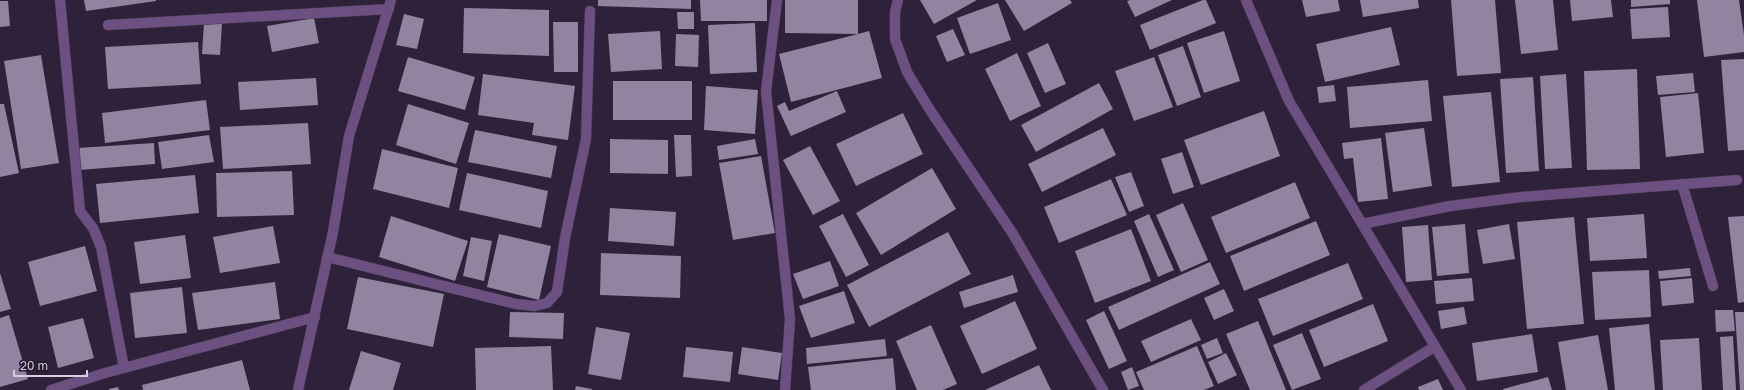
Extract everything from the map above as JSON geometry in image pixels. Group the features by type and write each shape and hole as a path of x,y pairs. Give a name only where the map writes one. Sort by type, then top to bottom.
{"street":[{"path":"60,0 80,211 93,228 100,247 124,368"},
{"path":"777,0 766,91 790,319 785,390"},
{"path":"890,0 894,12 895,39 907,72 928,107 1013,234 1103,390"},
{"path":"894,12 898,0"},
{"path":"1246,0 1289,101 1434,347 1461,390"},
{"path":"108,25 390,4 348,136 327,257 298,390"},
{"path":"327,257 516,304 535,306 547,303 557,292 565,238 586,139 590,11"},
{"path":"1362,224 1450,206 1521,197 1737,180"},
{"path":"1682,184 1713,286"},
{"path":"51,390 124,368 315,317"},
{"path":"1364,390 1434,347"}],"building":[{"path":"84,0 156,0 156,1 86,11"},
{"path":"598,0 691,0 691,9 598,6"},
{"path":"700,0 767,0 767,21 701,21"},
{"path":"785,0 858,0 858,34 785,33"},
{"path":"920,0 977,0 934,24"},
{"path":"1005,0 1070,0 1072,3 1024,31"},
{"path":"1172,0 1135,17 1127,1"},
{"path":"1206,0 1216,23 1150,50 1140,25"},
{"path":"1302,0 1338,0 1340,11 1306,17"},
{"path":"1360,0 1418,0 1419,8 1363,17"},
{"path":"1451,0 1495,0 1501,73 1457,76"},
{"path":"1515,0 1553,0 1558,50 1521,54"},
{"path":"1570,0 1611,0 1613,17 1572,21"},
{"path":"1631,0 1670,0 1670,4 1631,7"},
{"path":"1697,0 1739,0 1744,35 1744,52 1704,57"},
{"path":"0,1 8,1 10,26 0,27"},
{"path":"998,3 1011,40 970,54 957,18"},
{"path":"1668,7 1670,37 1632,39 1630,9"},
{"path":"464,8 549,10 549,56 463,53"},
{"path":"677,12 694,12 694,29 678,29"},
{"path":"404,14 424,19 417,49 396,45"},
{"path":"314,18 319,43 272,52 267,26"},
{"path":"553,22 578,22 578,72 554,72"},
{"path":"204,23 222,24 220,55 202,54"},
{"path":"755,23 757,72 710,74 708,25"},
{"path":"1391,27 1400,65 1325,82 1316,44"},
{"path":"953,29 965,55 947,62 936,36"},
{"path":"660,31 662,69 611,72 608,34"},
{"path":"869,31 882,78 791,102 779,54"},
{"path":"1224,31 1240,81 1204,93 1187,43"},
{"path":"676,34 699,35 698,67 675,66"},
{"path":"198,42 201,84 108,89 105,47"},
{"path":"1048,43 1066,84 1045,93 1027,53"},
{"path":"1183,46 1201,97 1177,106 1158,55"},
{"path":"1017,53 1041,106 1010,121 985,69"},
{"path":"41,55 59,163 21,169 4,61"},
{"path":"408,57 475,77 465,110 398,91"},
{"path":"1154,57 1173,107 1134,121 1115,71"},
{"path":"1744,59 1744,150 1728,151 1721,60"},
{"path":"1637,69 1640,169 1587,170 1584,71"},
{"path":"1693,73 1695,92 1658,95 1656,76"},
{"path":"483,74 575,86 568,140 532,135 534,123 478,115"},
{"path":"1566,74 1572,168 1545,169 1540,76"},
{"path":"1533,77 1539,171 1506,173 1500,79"},
{"path":"316,78 318,105 240,110 238,82"},
{"path":"1428,80 1432,121 1350,128 1347,87"},
{"path":"613,81 692,81 692,120 613,120"},
{"path":"1099,83 1113,109 1036,152 1021,125"},
{"path":"1334,85 1336,101 1319,103 1317,87"},
{"path":"706,86 758,90 755,134 704,130"},
{"path":"837,91 846,112 791,136 777,106 785,102 789,111"},
{"path":"1491,92 1500,182 1452,187 1443,96"},
{"path":"1698,93 1704,153 1666,157 1660,97"},
{"path":"206,100 210,130 105,143 102,113"},
{"path":"0,104 4,104 19,173 0,177"},
{"path":"408,104 469,123 456,164 396,145"},
{"path":"1264,111 1280,156 1201,185 1184,140"},
{"path":"903,113 923,154 856,186 836,144"},
{"path":"308,123 311,164 223,169 220,127"},
{"path":"1103,128 1116,155 1042,192 1028,164"},
{"path":"1424,128 1432,186 1393,192 1385,133"},
{"path":"475,130 557,146 551,178 468,162"},
{"path":"209,135 214,162 162,169 158,142"},
{"path":"674,135 691,135 692,176 676,177"},
{"path":"1381,138 1388,199 1358,202 1353,158 1344,159 1342,143"},
{"path":"610,139 668,140 668,174 610,173"},
{"path":"755,139 758,154 719,160 717,146"},
{"path":"154,143 155,164 79,170 78,148"},
{"path":"810,146 840,201 813,215 783,160"},
{"path":"382,149 458,168 449,208 373,189"},
{"path":"1182,152 1194,187 1173,194 1161,159"},
{"path":"761,156 775,233 733,240 719,163"},
{"path":"932,168 956,209 881,255 856,213"},
{"path":"292,171 294,215 217,217 216,173"},
{"path":"1131,172 1144,206 1129,212 1115,177"},
{"path":"467,173 548,191 541,228 459,210"},
{"path":"195,175 199,213 100,223 96,184"},
{"path":"1111,179 1127,215 1059,243 1044,207"},
{"path":"1295,182 1310,218 1226,253 1211,217"},
{"path":"1183,203 1208,260 1181,272 1156,215"},
{"path":"610,208 676,212 674,246 608,241"},
{"path":"843,214 869,265 846,277 819,226"},
{"path":"1149,214 1174,270 1158,277 1134,221"},
{"path":"1644,214 1647,258 1590,261 1587,218"},
{"path":"391,216 468,241 455,281 379,257"},
{"path":"1744,216 1744,302 1738,303 1728,217"},
{"path":"1574,217 1584,324 1527,329 1517,222"},
{"path":"1316,221 1330,255 1244,291 1230,256"},
{"path":"1465,224 1469,273 1437,276 1432,227"},
{"path":"1509,224 1515,259 1483,264 1477,230"},
{"path":"1428,225 1432,280 1406,282 1402,227"},
{"path":"273,226 280,263 220,273 213,237"},
{"path":"1131,229 1151,281 1095,303 1075,251"},
{"path":"948,232 971,274 869,327 847,285"},
{"path":"499,234 551,246 539,300 487,287"},
{"path":"185,235 191,278 140,284 134,242"},
{"path":"471,237 492,241 484,281 463,276"},
{"path":"85,246 97,291 40,306 28,262"},
{"path":"601,253 681,256 680,298 600,295"},
{"path":"830,261 839,286 803,299 793,274"},
{"path":"1210,262 1220,284 1119,330 1108,307"},
{"path":"1348,263 1363,299 1273,336 1258,299"},
{"path":"1690,268 1691,276 1659,279 1658,271"},
{"path":"1649,270 1651,317 1595,320 1592,272"},
{"path":"0,273 11,309 0,312"},
{"path":"1013,275 1018,292 964,308 959,292"},
{"path":"358,277 444,294 433,347 347,329"},
{"path":"1472,278 1474,301 1436,304 1434,281"},
{"path":"1692,278 1694,303 1662,306 1660,281"},
{"path":"275,282 280,319 198,330 192,293"},
{"path":"182,287 187,333 135,338 130,293"},
{"path":"1224,289 1234,311 1214,320 1204,298"},
{"path":"844,291 855,323 811,338 799,306"},
{"path":"1015,301 1037,349 982,374 960,326"},
{"path":"1373,304 1388,341 1324,367 1309,330"},
{"path":"1464,307 1467,324 1441,329 1438,311"},
{"path":"1715,310 1733,310 1735,331 1716,332"},
{"path":"1104,311 1127,361 1109,369 1086,320"},
{"path":"510,312 564,313 563,339 509,337"},
{"path":"1735,312 1744,312 1744,390 1740,390"},
{"path":"9,315 28,379 0,387 0,318"},
{"path":"83,318 94,358 58,368 48,327"},
{"path":"1191,319 1201,340 1151,362 1141,341"},
{"path":"1258,321 1286,390 1250,390 1226,334"},
{"path":"1649,324 1655,390 1615,390 1609,328"},
{"path":"931,325 957,384 943,390 917,390 896,341"},
{"path":"596,327 630,333 621,380 588,374"},
{"path":"1302,333 1321,379 1292,390 1273,345"},
{"path":"1532,334 1538,372 1477,381 1472,343"},
{"path":"1598,335 1608,390 1566,390 1558,342"},
{"path":"1733,336 1736,390 1723,390 1720,337"},
{"path":"1217,338 1223,353 1207,359 1201,345"},
{"path":"1699,338 1702,390 1663,390 1660,340"},
{"path":"885,339 887,356 807,364 806,348"},
{"path":"551,346 553,390 476,390 475,348"},
{"path":"1197,346 1214,386 1204,390 1144,390 1136,372"},
{"path":"686,347 733,352 730,382 683,377"},
{"path":"742,347 782,353 778,380 738,374"},
{"path":"361,351 401,363 393,390 349,390"},
{"path":"1226,353 1237,375 1218,384 1208,362"},
{"path":"893,358 896,390 811,390 808,367"},
{"path":"242,360 250,390 143,390 142,385"},
{"path":"1039,365 1051,390 985,390"},
{"path":"1132,367 1139,386 1128,390 1121,372"},
{"path":"1548,377 1552,390 1503,390 1503,389"},
{"path":"1438,379 1443,390 1419,390 1418,387"},
{"path":"576,386 592,389 592,390 575,390"},
{"path":"118,387 119,390 109,390 109,389"}]}
